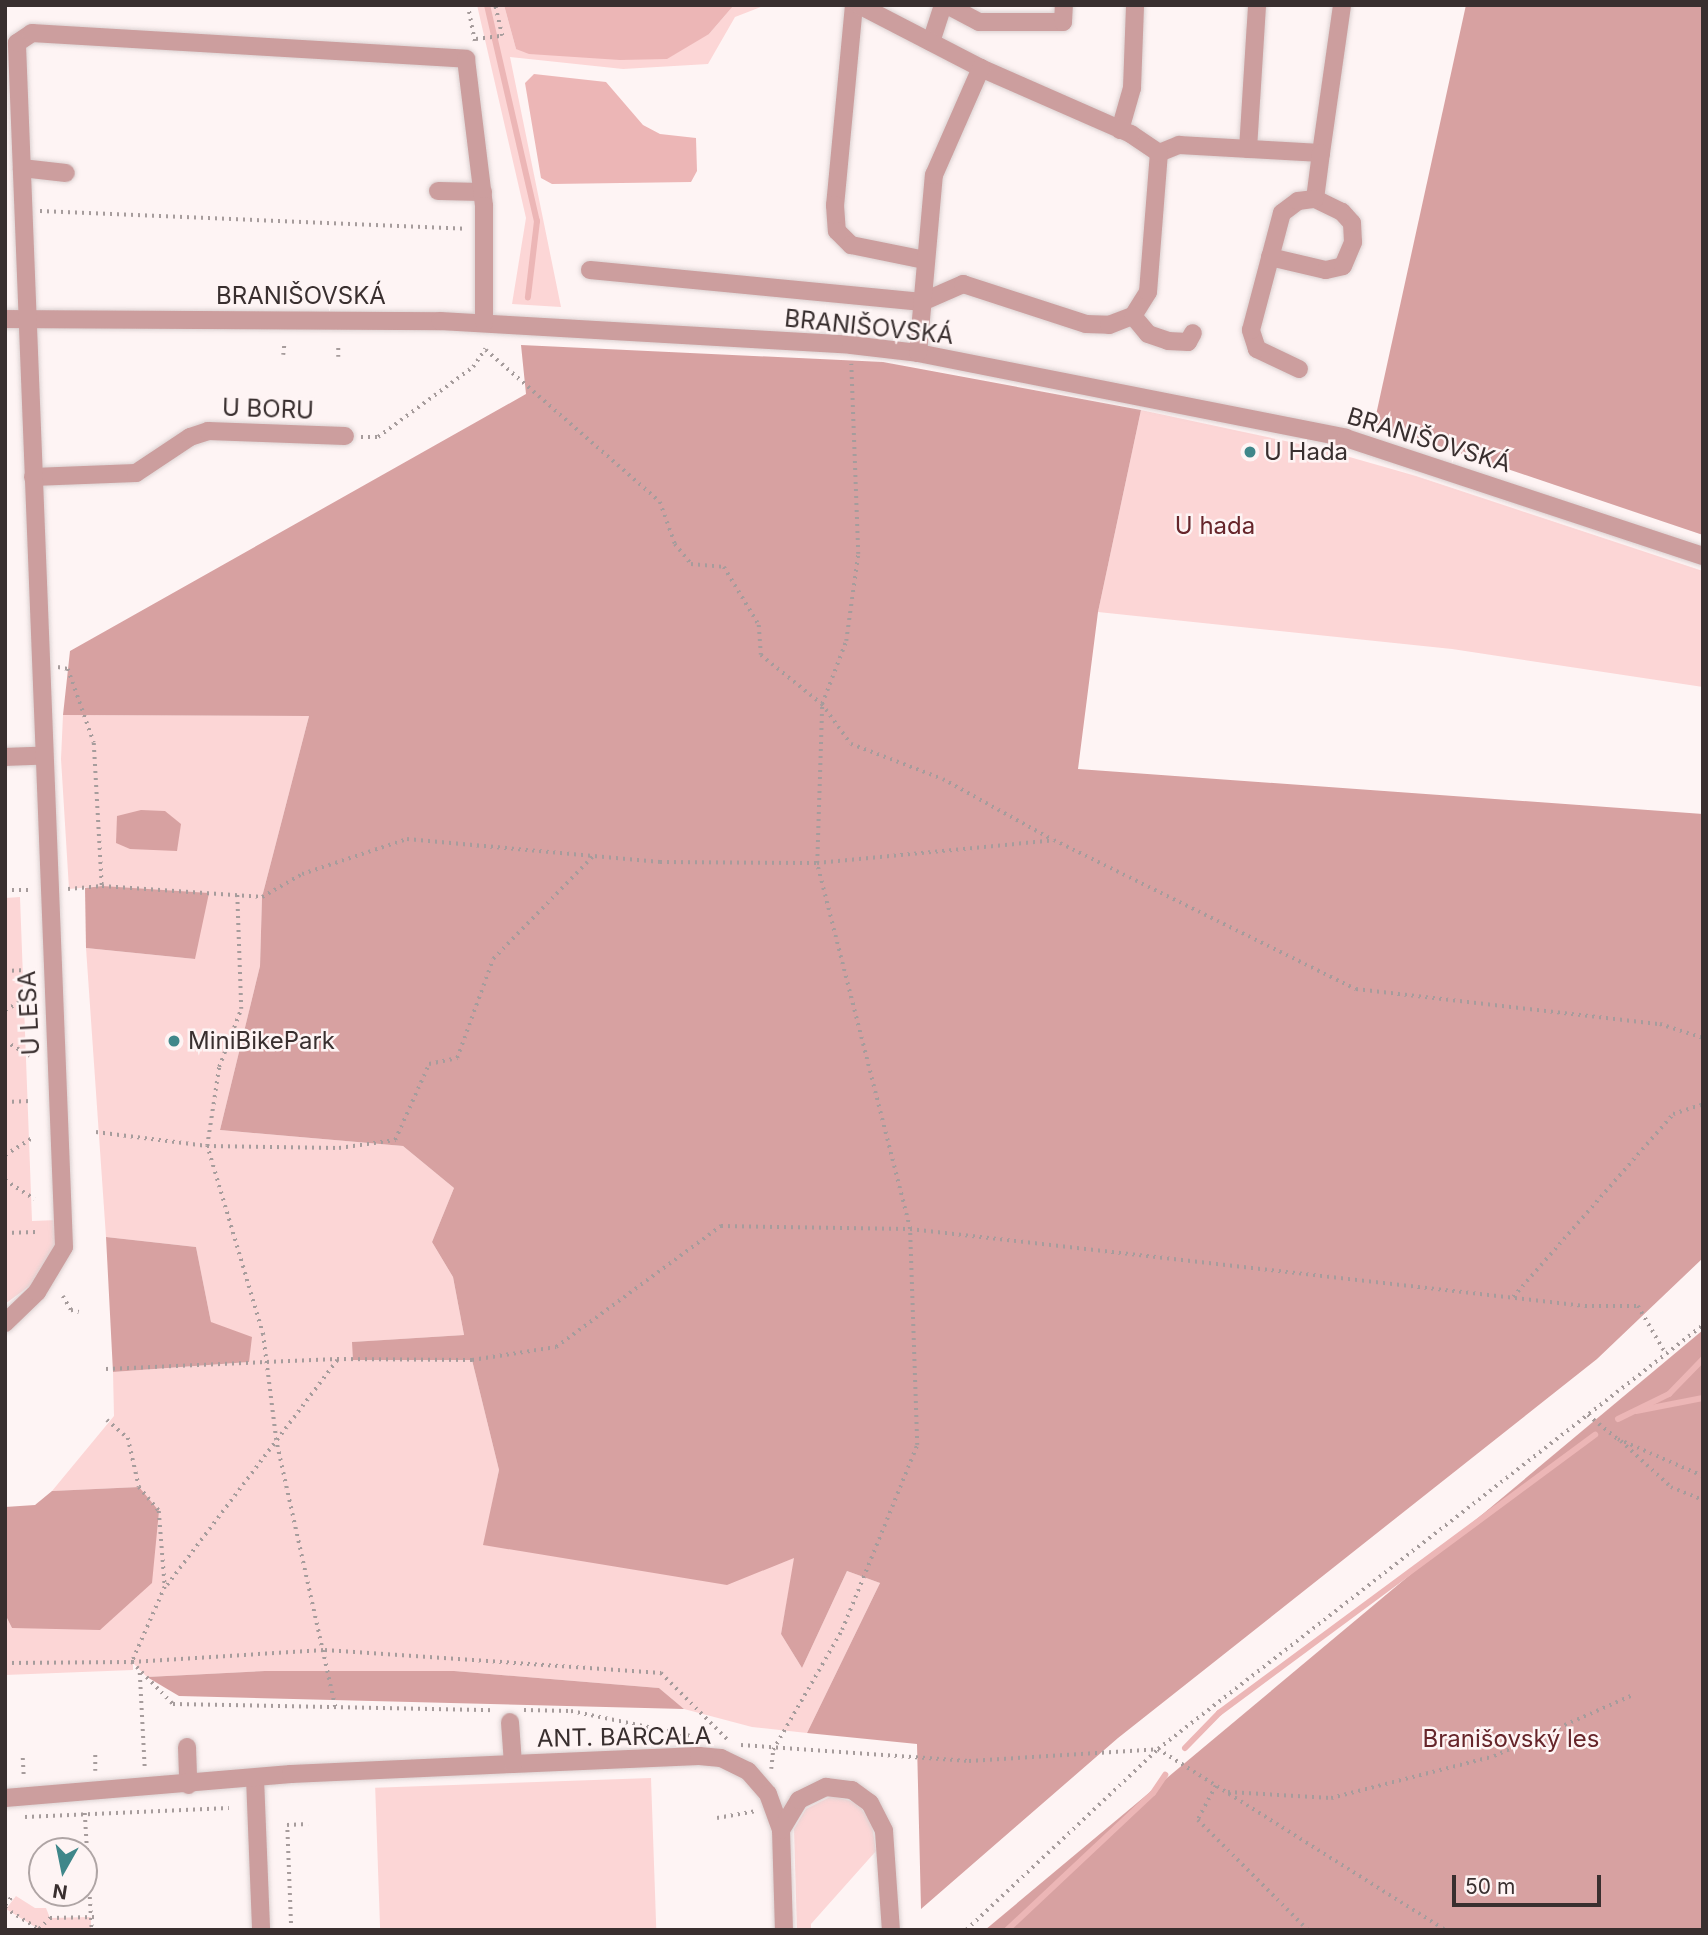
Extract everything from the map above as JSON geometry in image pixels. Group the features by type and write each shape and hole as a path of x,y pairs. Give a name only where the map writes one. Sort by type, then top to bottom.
{"street":[{"path":"925,260 851,245 836,231 835,205 857,5 981,68 1120,130 1158,153"},
{"path":"931,42 945,5 979,22 1063,22 1064,5"},
{"path":"1120,130 1132,88 1135,5"},
{"path":"1248,149 1257,5"},
{"path":"1315,199 1342,5"},
{"name":"U LESA","path":"5,1323 20,1311 64,1247 39,664 29,320 17,43 32,33 466,59"},
{"path":"466,59 485,230 484,323"},
{"path":"918,353 934,175 981,68"},
{"path":"1158,153 1180,145 1321,153"},
{"path":"590,270 922,302 963,284 1086,324 1109,325 1133,316 1147,292 1158,153"},
{"path":"22,168 66,173"},
{"path":"438,191 482,192"},
{"path":"1270,257 1326,270 1343,266 1353,242 1352,223 1342,212 1315,199 1298,201 1282,213 1270,257 1251,330 1257,349 1299,369"},
{"path":"1133,316 1148,334 1168,341 1188,342 1193,333"},
{"name":"BRANIŠOVSKÁ","path":"5,319 72,317 484,323 851,345 918,353 1346,438 1703,556"},
{"name":"U BORU","path":"33,477 136,473 190,437 208,431 345,436"},
{"path":"5,757 43,756"},
{"name":"ANT. BARCALA","path":"511,1714 513,1764"},
{"path":"187,1747 188,1785"},
{"name":"ANT. BARCALA","path":"5,1798 255,1778 513,1764 721,1758 748,1771 768,1794 781,1830 784,1930"},
{"path":"255,1778 261,1930"},
{"path":"781,1830 799,1800 826,1787 852,1790 870,1803 884,1831 891,1930"}],"path":[{"path":"466,59 476,39 468,5"},
{"path":"476,39 502,36 495,5"},
{"path":"24,210 485,230"},
{"path":"773,1749 842,1630 917,1445 910,1229 817,863 822,704 846,641 858,554 851,345"},
{"path":"284,346 284,355"},
{"path":"338,348 338,357"},
{"path":"345,436 378,437 473,367 485,349 660,502 675,544 691,564 724,567 759,625 761,655 822,704 851,744 943,779 1054,840 1356,989 1660,1024 1703,1038"},
{"path":"5,600 12,600"},
{"path":"39,664 68,669 94,743 102,886"},
{"path":"62,889 102,886 262,897 302,874 407,839 660,862 817,863 1054,840"},
{"path":"96,1132 206,1146 339,1148 394,1140 429,1064 457,1058 493,959 593,856"},
{"path":"5,890 37,890"},
{"path":"237,895 241,1009 219,1067 206,1146 263,1335 276,1440 325,1650 335,1707"},
{"path":"5,971 26,970"},
{"path":"5,1010 28,998"},
{"path":"5,1041 30,1056"},
{"path":"5,1102 31,1101"},
{"path":"1512,1297 1673,1114 1703,1104"},
{"path":"5,1155 32,1138"},
{"path":"5,1180 34,1199"},
{"path":"106,1369 337,1359 472,1360 556,1347 721,1226 910,1229 1585,1306 1638,1306 1666,1354"},
{"path":"5,1233 36,1232"},
{"path":"63,1296 71,1310 79,1312"},
{"path":"966,1930 1158,1749 1703,1325"},
{"path":"132,1662 165,1587 337,1359"},
{"path":"1588,1415 1671,1487 1703,1500"},
{"path":"107,1420 128,1438 139,1487 159,1511 165,1587"},
{"path":"1618,1439 1703,1476"},
{"path":"5,1663 132,1662 325,1650 661,1673 732,1744"},
{"path":"132,1662 173,1704 511,1714 571,1711 705,1739"},
{"path":"140,1671 145,1771"},
{"path":"1226,1792 1331,1798 1494,1756 1632,1696"},
{"path":"719,1742 773,1749 969,1761 1158,1749 1445,1930"},
{"path":"95,1755 95,1773"},
{"path":"23,1758 24,1777"},
{"path":"1216,1786 1198,1819 1308,1930"},
{"path":"85,1807 92,1930"},
{"path":"19,1817 229,1808"},
{"path":"291,1930 287,1825 308,1824"},
{"path":"13,1895 5,1906 39,1929 50,1918 93,1917"}],"green space":[{"path":"477,5 504,5 516,49 709,34 734,5 766,5 735,17 708,64 623,69 510,57 561,307 512,304 526,218"},
{"path":"1466,5 1703,5 1703,535 1374,424"},
{"path":"521,345 883,362 1141,410 1098,612 1078,769 1703,814 1703,1258 1597,1359 1118,1738 921,1909 917,1744 807,1733 880,1583 847,1571 802,1668 781,1634 794,1558 727,1585 483,1545 499,1470 472,1360 353,1360 352,1342 464,1335 453,1277 432,1242 454,1188 403,1146 220,1130 260,966 262,897 309,716 63,715 70,651 526,394"},
{"name":"U hada","path":"1141,410 1318,448 1416,476 1703,571 1703,687 1452,649 1098,612"},
{"path":"63,715 309,716 262,897 260,966 220,1130 403,1146 454,1188 432,1242 453,1277 464,1335 353,1342 353,1360 472,1360 499,1470 484,1545 795,1558 781,1634 802,1668 847,1571 880,1583 807,1733 752,1727 684,1709 659,1688 454,1671 265,1671 147,1677 133,1663 133,1670 5,1675 5,1614 12,1628 139,1487 52,1491 114,1416 113,1372 249,1362 211,1322 196,1247 106,1237 86,948 195,959 102,886 69,889 61,759"},
{"path":"141,810 165,811 181,824 177,851 130,849 116,843 117,816"},
{"path":"102,886 209,893 195,959 86,948 85,888"},
{"path":"20,897 32,1221 58,1220 53,1257 39,1279 5,1304 5,898"},
{"path":"106,1237 196,1247 211,1322 252,1337 249,1362 113,1372"},
{"name":"Branišovský les","path":"1703,1330 1703,1930 985,1930"},
{"path":"139,1487 159,1511 152,1583 100,1630 12,1628 5,1614 5,1507 35,1505 52,1491"},
{"path":"265,1671 454,1671 659,1688 684,1709 179,1696 147,1677"},
{"path":"651,1778 656,1930 380,1930 375,1788"},
{"path":"832,1796 858,1803 872,1825 876,1851 811,1924 811,1930 797,1930 794,1829 806,1809"},
{"path":"16,1896 28,1904 28,1907 46,1908 50,1918 91,1917 91,1930 40,1930 6,1909"}],"shaded area":[{"path":"504,5 734,5 709,34 667,59 620,60 529,54 516,49"},
{"path":"534,74 606,82 643,125 660,134 696,138 697,171 691,182 552,184 541,178 525,83"}],"waterway":[{"path":"487,5 537,221 528,297"},
{"path":"1618,1419 1669,1394 1703,1359"},
{"path":"1636,1411 1703,1398"},
{"path":"1185,1748 1219,1713 1595,1435"},
{"path":"1007,1930 1153,1793 1165,1775"}],"place":[{"name":"U Hada","path":"1250,452"},
{"name":"MiniBikePark","path":"174,1041"}]}
